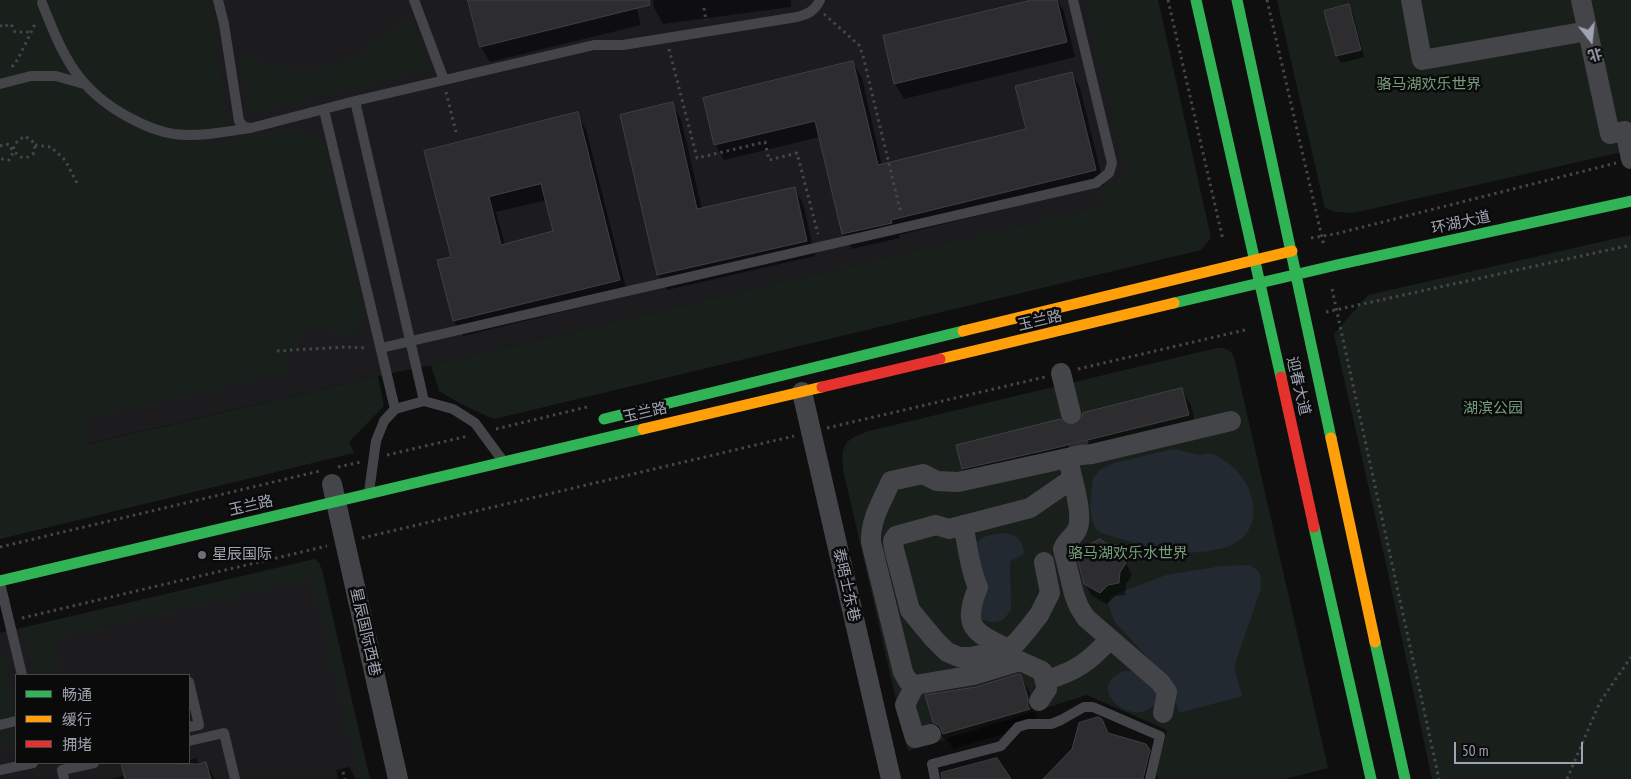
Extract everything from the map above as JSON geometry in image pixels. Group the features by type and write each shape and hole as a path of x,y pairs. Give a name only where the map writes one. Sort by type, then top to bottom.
{"street":[{"name":"迎春大道","path":"1196,0 1371,779"},
{"name":"迎春大道","path":"1237,0 1298,275 1305,317 1405,779"},
{"path":"1410,0 1422,60 1588,31"},
{"path":"1581,0 1610,134 1625,131 1626,161"},
{"name":"环湖大道","path":"1298,275 1631,201"},
{"name":"玉兰路","path":"594,421 1254,260 1291,246"},
{"name":"玉兰路","path":"0,582 334,488 368,494 1298,275"},
{"path":"1061,373 1071,414"},
{"name":"泰晤士东巷","path":"802,392 891,779"},
{"path":"1039,702 1047,689 1042,671 1020,661 974,675 915,685 908,681 904,672 870,532 872,522 891,481 923,474 937,481 958,482 1076,453 1092,454 1231,421"},
{"path":"1076,453 1072,479 1080,515 1076,532 1066,540 1063,549 1078,607 1086,618 1164,687 1167,692 1163,713"},
{"path":"1044,562 1050,593 1034,622 1017,642 1008,649 971,658 959,657 947,652 934,640 910,610 893,541 896,536 936,525 949,528 1030,508 1072,479"},
{"name":"星辰国际西巷","path":"334,488 398,779"},
{"path":"963,525 973,576 978,587 971,602 970,615 973,626 981,636 1008,649"},
{"path":"1046,680 1062,676 1087,662 1110,639"},
{"path":"915,685 905,705 915,738 931,734"}],"lane":[{"path":"218,0 224,24 240,121 244,127 251,128"},
{"path":"414,0 444,80"},
{"path":"381,348 1096,183 1109,173 1112,163 1072,0"},
{"path":"42,3 65,58 77,76 111,108 139,123 172,134 202,135 251,128 355,101 594,45 623,45 797,17 807,14 818,4"},
{"path":"0,84 31,76 56,76 85,84"},
{"path":"355,101 424,400"},
{"path":"324,110 395,408"},
{"path":"368,494 376,440 384,421 395,408 424,400 453,409 475,423 503,462"},
{"path":"0,582 22,674"},
{"path":"190,686 199,724 190,727"},
{"path":"935,779 932,764 1001,746 1018,727 1028,724 1051,724 1084,707 1093,707 1160,736 1150,779"},
{"path":"0,725 15,721"},
{"path":"190,741 224,733 235,779"},
{"path":"0,770 28,764"},
{"path":"64,779 62,770 89,764"}],"path":[{"path":"1168,0 1223,240"},
{"path":"1266,0 1322,236 1439,779"},
{"path":"9,71 18,59 32,32 42,3"},
{"path":"818,4 859,45 864,56 904,227"},
{"path":"0,25 2,27 11,24 15,32 32,32"},
{"path":"666,38 698,158 765,142 769,160 796,153 821,246"},
{"path":"444,80 456,132"},
{"path":"0,146 6,144 13,149 20,157 24,158 33,154 35,145 32,140 26,137 20,138 13,149 12,157 9,160 0,160"},
{"path":"35,145 51,147 65,160 77,183"},
{"path":"1291,246 1322,236 1626,161"},
{"path":"277,351 346,347 381,348"},
{"path":"1567,779 1600,702 1631,657"},
{"path":"343,772 345,779"}],"shaded area":[{"path":"0,0 1110,0 1144,197 431,365 0,464"},
{"path":"1173,449 1199,455 1213,454 1228,463 1239,474 1248,487 1253,501 1254,515 1249,529 1240,540 1224,548 1209,551 1167,552 1150,549 1102,533 1096,529 1090,505 1093,478 1101,469 1114,463"},
{"path":"1002,533 1011,534 1017,538 1024,551 1023,555 1012,560 1010,563 1011,610 1003,620 989,622 978,616 982,578 977,543 985,537"},
{"path":"315,559 363,779 0,779 0,633"},
{"path":"1249,565 1260,574 1261,588 1234,667 1242,696 1179,713 1170,682 1115,622 1108,605 1111,598 1119,593 1166,575 1222,566"},
{"path":"1125,671 1134,671 1157,687 1156,702 1147,710 1136,712 1126,710 1116,704 1110,696 1108,687 1113,678"}],"green space":[{"path":"0,0 209,0 228,124 203,135 218,143 270,132 293,131 315,137 324,144 365,312 356,330 350,333 335,333 309,324 287,353 291,371 82,420 88,444 378,376 384,406 349,442 354,453 0,539"},
{"path":"1085,0 1158,0 1211,238 1201,250 494,419 463,405 439,391 431,365 1104,206 1099,187 1120,182 1126,170"},
{"name":"骆马湖欢乐世界","path":"1277,0 1631,0 1631,150 1353,213 1336,212 1325,208"},
{"path":"409,17 429,69 250,114 238,54 290,68 311,69 330,66 348,59 367,48"},
{"name":"湖滨公园","path":"1631,235 1631,779 1432,779 1334,334 1368,295"},
{"name":"骆马湖欢乐水世界","path":"1217,348 1227,349 1234,357 1328,768 1285,779 1159,779 1156,775 1167,730 1087,695 908,751 844,474 842,457 848,441 869,431"},
{"path":"315,559 322,570 370,779 360,779 311,578 54,639 62,674 35,674 26,636 30,626"},
{"path":"0,643 15,708 15,715 0,719"},
{"path":"15,731 15,746 0,750 0,735"}],"building":[{"path":"468,0 649,0 650,5 480,47"},
{"path":"1032,0 1057,0 1067,42 894,84 883,36"},
{"path":"1349,4 1361,50 1336,56 1324,11"},
{"path":"853,61 878,165 1026,129 1015,86 1072,72 1096,170 891,220 892,223 842,234 815,121 714,145 703,98"},
{"path":"673,102 697,209 795,187 807,241 657,275 620,115"},
{"path":"578,112 620,280 453,321 437,260 451,257 424,151","holes":["541,184 553,231 501,245 489,197"]},
{"path":"1182,388 1189,415 962,469 956,445 1060,419 1067,425 1074,425 1080,422 1083,413"},
{"path":"1100,539 1107,544 1118,545 1120,555 1126,563 1120,572 1119,583 1108,585 1100,593 1084,584 1077,557 1079,547"},
{"path":"1021,675 1030,709 943,734 940,726 933,722 925,695 976,687"},
{"path":"1098,717 1102,719 1108,733 1146,744 1150,750 1143,779 1043,779 1072,749 1079,723"},
{"path":"997,758 1011,779 942,779 941,773"},
{"path":"206,762 211,779 125,779 121,764 190,764"}],"tunnel":[{"path":"1071,414 1079,446"}],"traffic: fast":[{"path":"1196,0 1281,377"},
{"path":"1237,0 1331,438"},
{"path":"1174,303 1341,264 1631,201"},
{"path":"604,419 963,331"},
{"path":"0,581 643,429"},
{"path":"1314,527 1371,779"},
{"path":"1375,642 1405,779"}],"traffic: slow":[{"path":"963,331 1292,251"},
{"path":"940,359 1174,303"},
{"path":"643,429 822,387"},
{"path":"1331,438 1375,642"}],"traffic: jam":[{"path":"822,387 940,359"},
{"path":"1281,377 1314,527"}],"place":[{"name":"星辰国际","path":"202,555"}]}
